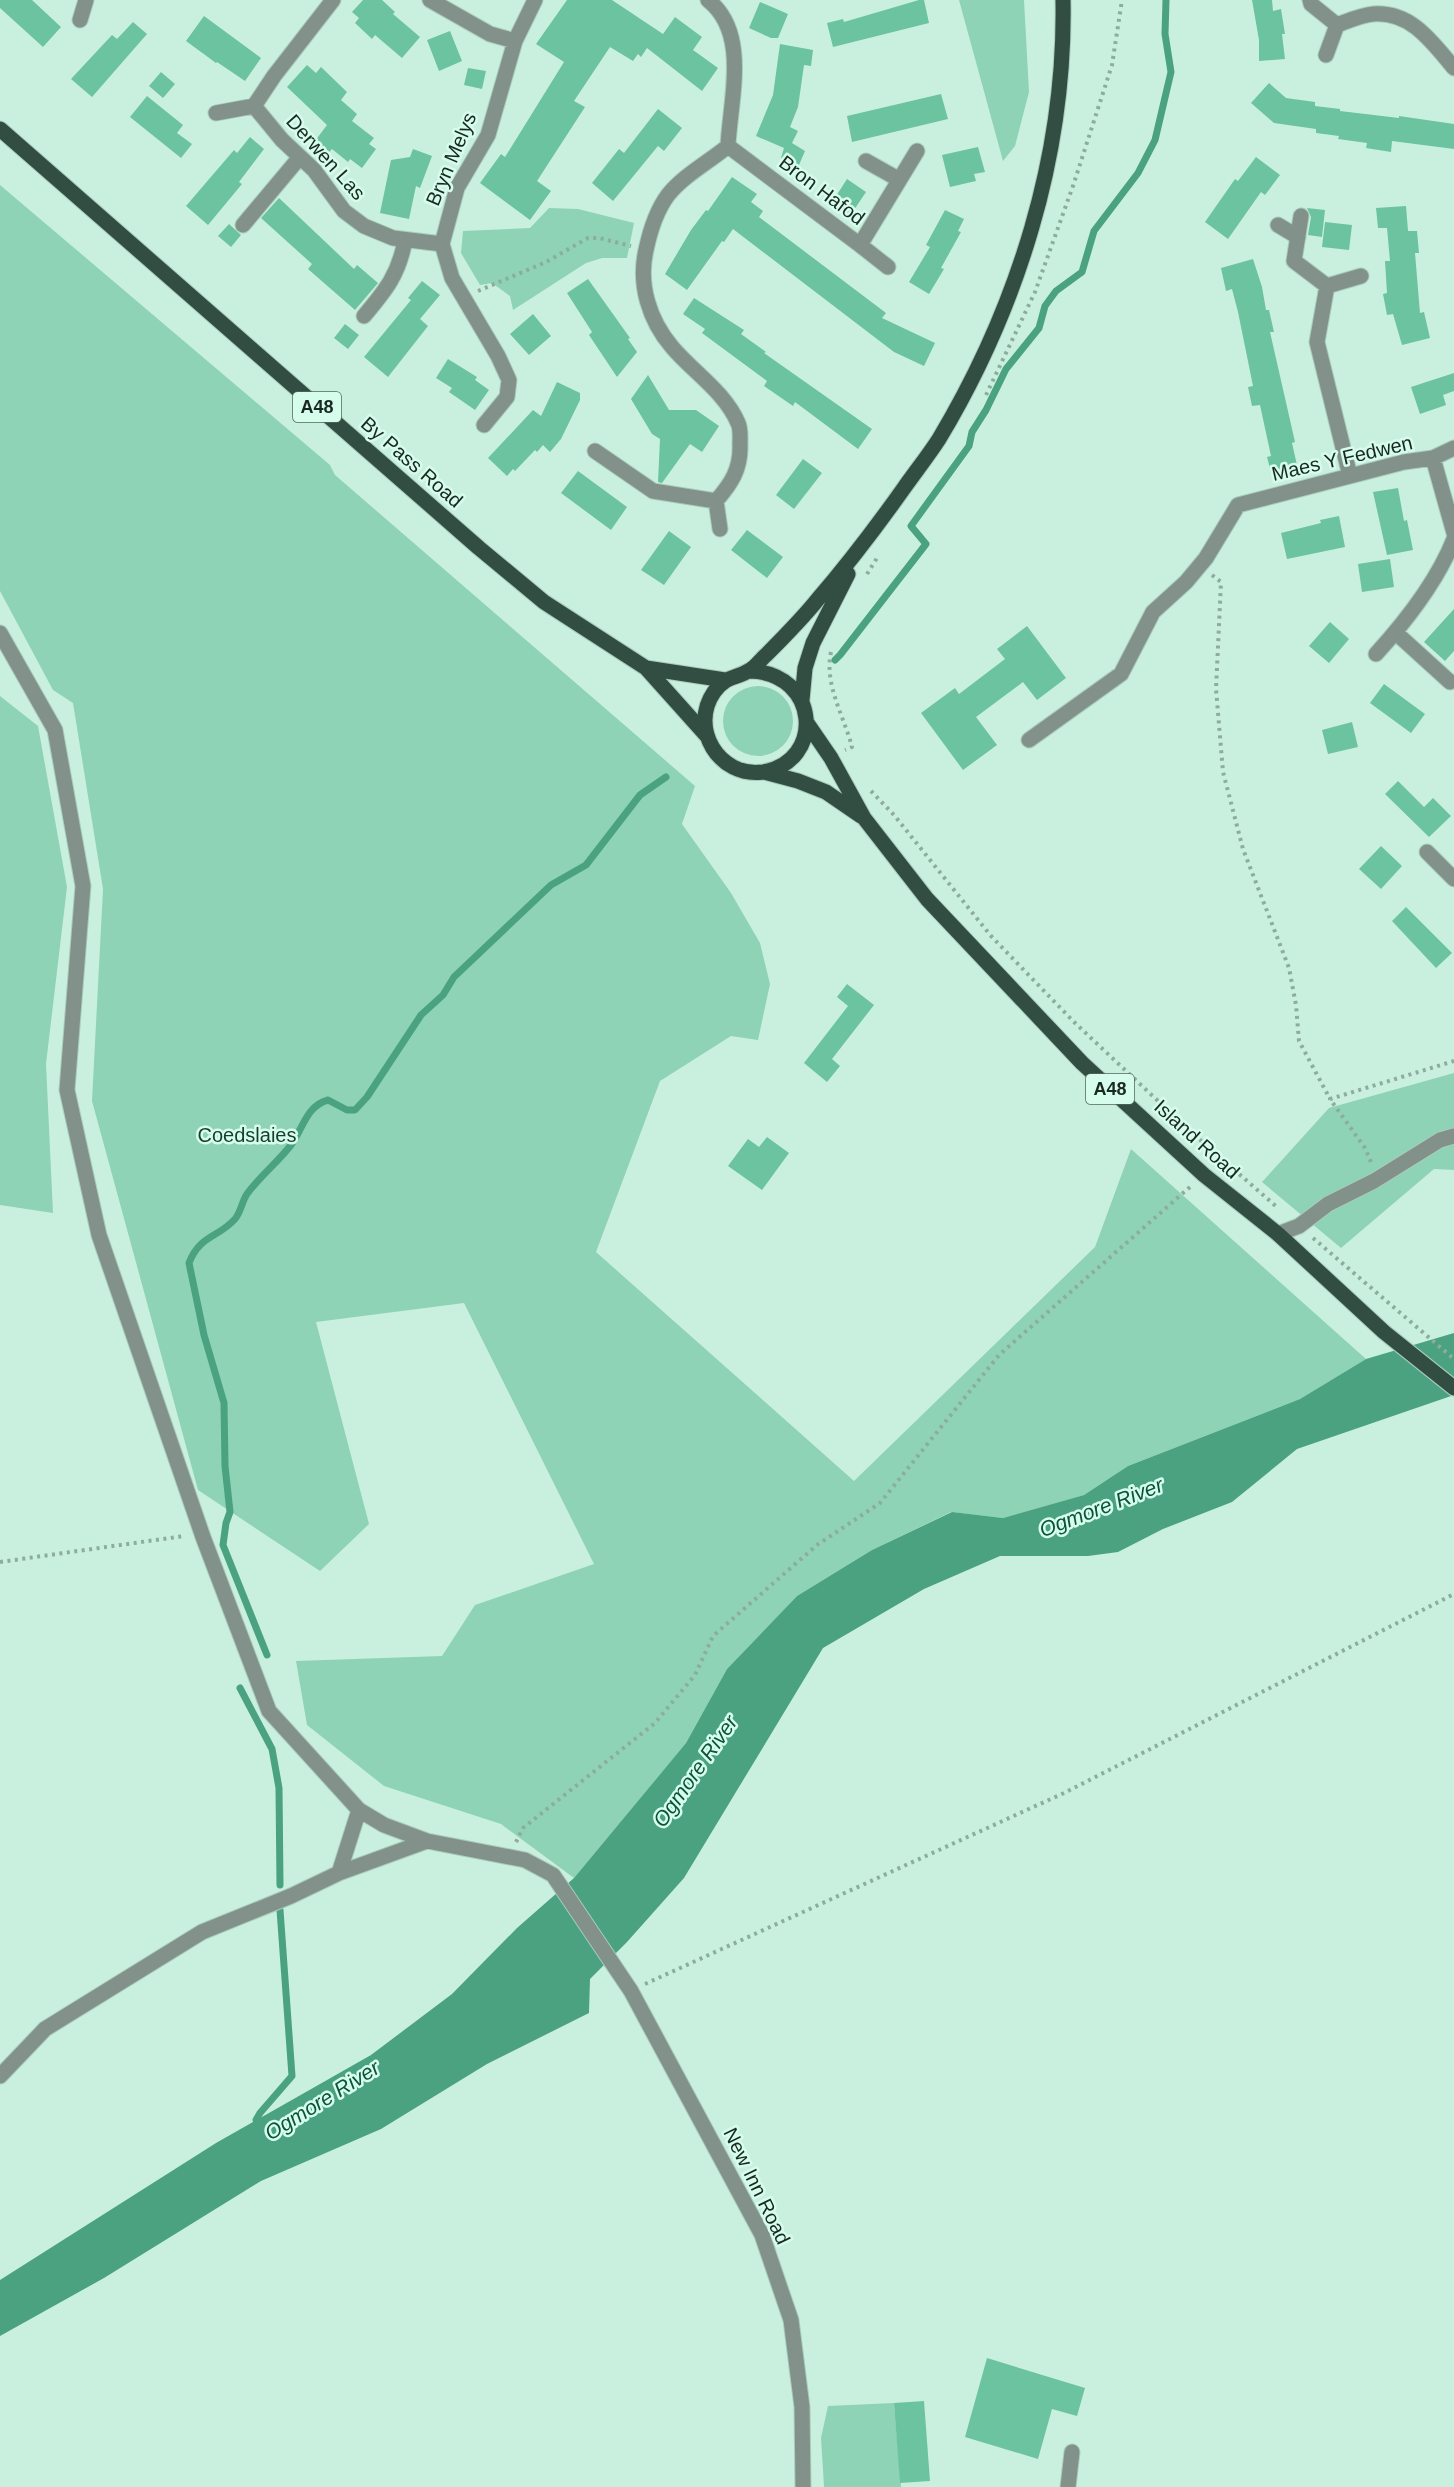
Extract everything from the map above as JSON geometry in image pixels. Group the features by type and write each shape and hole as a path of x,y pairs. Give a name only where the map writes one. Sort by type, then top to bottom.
{"main road":[{"path":"860,550 813,643 805,668 802,700 807,723 798,750 776,768 763,772 748,772 720,759 706,735 705,718 708,704 715,691 725,680 750,670 800,620 860,550 938,440 981,359 1015,282 1036,215 1052,147 1064,37 1063,0"},
{"name":"By Pass Road","path":"0,129 479,548 544,602 646,668 706,735"},
{"name":"By Pass Road","path":"646,668 725,680"},
{"path":"750,670 775,674 795,689 802,700"},
{"name":"Island Road","path":"807,723 831,758 864,818 927,899 1082,1063 1204,1175 1278,1234 1384,1332 1454,1388"},
{"name":"Island Road","path":"763,772 798,781 826,792 864,818"}],"street":[{"path":"80,20 86,0"},
{"path":"216,113 254,106 274,76 333,0"},
{"path":"430,0 489,34 515,41"},
{"name":"Bryn Melys","path":"442,244 457,188 488,135 515,41 535,0"},
{"path":"717,2 730,29 734,51 733,98 728,146 688,176 668,195 651,228 643,261 645,297 657,327 672,348 713,389 739,424 741,460 730,485 716,501 720,530"},
{"path":"1310,2 1337,25"},
{"path":"1337,25 1373,14 1403,18 1421,30 1454,68"},
{"path":"1326,55 1337,25"},
{"name":"Derwen Las","path":"254,106 282,140 314,170 344,211 364,226 393,238 442,244"},
{"name":"Bron Hafod","path":"728,146 860,245 917,151"},
{"path":"243,225 300,157"},
{"path":"866,161 898,179"},
{"path":"1301,216 1294,261 1327,285"},
{"path":"1278,225 1298,237"},
{"path":"364,316 390,285 402,260 405,240"},
{"path":"442,244 452,278 498,356 509,380 507,397 484,425"},
{"path":"860,245 888,267"},
{"path":"1327,285 1360,276"},
{"path":"1327,285 1317,342 1350,476"},
{"name":"Maes Y Fedwen","path":"1201,564 1238,505 1404,462 1433,458 1454,448"},
{"path":"595,451 653,491 716,501"},
{"path":"1376,654 1443,567 1454,531 1433,458"},
{"path":"1029,740 1121,674 1153,612 1186,582 1201,564"},
{"path":"1395,632 1450,682"},
{"path":"0,633 55,730 83,886 67,1090 96,1223 203,1537 269,1711 359,1810 384,1825 427,1841 509,1857"},
{"path":"1427,852 1454,879"},
{"path":"1278,1234 1299,1226 1328,1204 1378,1179 1440,1140 1454,1136"},
{"path":"339,1873 359,1810"},
{"path":"0,2076 45,2029 202,1932 291,1896 339,1873 427,1841"},
{"name":"New Inn Road","path":"509,1857 525,1860 553,1875 631,1991 762,2235 791,2320 802,2407 803,2487"},
{"path":"1068,2487 1072,2452"}],"path":[{"path":"463,298 546,262 588,238 617,241 646,251"},
{"path":"1201,564 1221,582 1215,689 1223,772 1243,849 1289,968 1296,1005 1299,1041 1329,1099 1365,1148 1378,1179"},
{"path":"842,752 847,760"},
{"path":"864,783 894,815 991,936 1049,996 1191,1132 1454,1359"},
{"path":"1329,1099 1454,1061"},
{"path":"509,1857 523,1828 655,1723 695,1675 713,1636 817,1545 880,1503 999,1355 1204,1175"},
{"path":"0,1562 195,1535 203,1537"},
{"path":"631,1991 1064,1793 1454,1594"}],"green space":[{"path":"959,0 1024,0 1029,92 1015,146 1003,161"},
{"name":"Coedslaies","path":"0,185 330,465 335,475 695,786 682,824 731,893 760,943 770,984 758,1040 731,1036 660,1081 596,1252 854,1481 1095,1247 1131,1149 1366,1359 1300,1399 1128,1466 1084,1495 1003,1518 951,1512 872,1550 797,1596 727,1669 686,1743 574,1878 501,1824 384,1786 307,1725 296,1661 442,1656 475,1605 594,1564 464,1303 316,1322 369,1524 320,1571 198,1490 92,1101 103,889 73,703 53,690 0,591"},
{"path":"549,208 578,209 634,223 627,258 602,258 586,263 513,310 510,296 492,283 480,285 461,253 463,231 530,228"},
{"path":"758,686 771,689 783,696 790,708 793,721 790,734 783,746 771,753 758,756 745,753 733,746 726,734 723,721 726,708 733,696 745,689"},
{"path":"0,696 38,726 67,887 46,1064 53,1213 0,1205"},
{"path":"1454,1073 1454,1170 1434,1169 1341,1248 1262,1182 1329,1108"},
{"path":"894,2403 901,2487 824,2487 821,2438 828,2406"}],"water":[{"name":"Ogmore River","path":"1454,1333 1454,1395 1297,1449 1232,1502 1163,1529 1118,1552 1088,1556 1000,1556 924,1589 823,1648 684,1878 627,1942 590,1979 589,2013 487,2064 381,2129 261,2181 104,2278 0,2336 0,2280 216,2143 371,2055 452,1994 517,1928 574,1878 686,1743 727,1669 797,1596 872,1550 952,1512 1003,1518 1084,1495 1128,1466 1300,1399 1366,1359"}],"building":[{"path":"0,0 32,0 61,27 43,47 0,8"},
{"path":"363,0 382,0 395,12 393,14 420,37 402,58 375,35 372,39 355,23 359,18 352,12"},
{"path":"567,0 612,0 663,34 675,17 702,37 693,50 718,68 702,91 647,48 641,57 638,54 633,61 610,47 574,101 585,107 537,181 551,191 530,220 480,183 501,154 505,157 564,62 536,44"},
{"path":"924,0 929,23 833,47 827,23 843,19 844,22"},
{"path":"1252,0 1272,0 1273,11 1281,9 1285,34 1282,34 1285,59 1259,61 1259,40"},
{"path":"760,2 788,14 778,38 771,38 749,28"},
{"path":"204,16 261,58 245,81 186,41"},
{"path":"133,22 147,34 92,97 71,79 112,35 117,39"},
{"path":"450,31 462,61 439,71 427,40"},
{"path":"780,44 813,50 811,66 804,65 798,107 790,127 798,131 792,143 805,151 799,165 781,158 784,148 756,136 773,95"},
{"path":"307,65 316,73 321,67 347,92 341,100 357,114 352,121 374,138 369,144 376,149 362,168 350,159 348,162 332,149 326,156 312,145 327,125 287,87"},
{"path":"468,68 486,71 482,89 464,85"},
{"path":"161,72 175,84 163,98 149,86"},
{"path":"1269,83 1286,98 1315,102 1315,106 1454,124 1454,149 1392,141 1391,152 1366,148 1367,143 1316,133 1316,129 1274,123 1251,103"},
{"path":"941,94 948,119 852,142 847,116"},
{"path":"147,96 183,125 177,133 192,144 181,158 130,117"},
{"path":"658,109 682,128 664,151 658,146 613,201 592,183 619,149 624,153"},
{"path":"250,137 264,149 239,182 242,184 208,225 186,206 234,150 237,153"},
{"path":"978,147 985,172 974,174 976,181 950,187 942,155"},
{"path":"413,149 432,156 420,188 416,186 409,219 380,213 391,160 410,157"},
{"path":"1256,157 1280,175 1265,195 1261,192 1228,239 1205,222 1235,179 1238,181"},
{"path":"732,177 757,194 751,202 763,211 759,217 886,313 882,318 935,343 924,366 894,352 733,229 687,290 665,274 691,230 706,210 708,211"},
{"path":"847,179 866,192 850,216 831,204"},
{"path":"279,198 354,269 357,265 378,283 355,310 308,269 312,264 261,218"},
{"path":"1406,206 1408,231 1417,231 1419,253 1415,253 1420,313 1424,312 1430,338 1402,345 1393,314 1387,315 1383,294 1387,293 1385,261 1390,261 1387,228 1378,228 1376,208"},
{"path":"1307,208 1325,210 1322,237 1308,235 1311,217"},
{"path":"945,210 964,219 958,231 961,232 941,268 944,269 929,294 909,282 930,247 926,245"},
{"path":"1325,222 1352,225 1349,250 1322,247"},
{"path":"229,224 241,235 231,247 218,236"},
{"path":"1253,259 1274,332 1270,332 1295,442 1292,443 1299,474 1273,480 1267,457 1271,456 1260,405 1252,406 1248,387 1253,386 1238,312 1232,289 1226,291 1221,268"},
{"path":"588,279 630,338 628,339 637,352 617,377 589,335 592,332 567,293"},
{"path":"422,281 440,295 420,319 428,326 388,377 364,357 411,300 408,298"},
{"path":"694,298 744,330 741,334 766,352 764,353 872,429 858,449 795,402 793,406 764,386 767,381 702,333 705,329 683,314"},
{"path":"533,314 551,336 529,355 510,334"},
{"path":"345,324 359,335 348,349 334,338"},
{"path":"448,359 477,377 475,380 489,390 475,410 449,392 452,388 436,378"},
{"path":"1454,373 1454,391 1443,395 1446,405 1420,414 1411,387"},
{"path":"648,375 669,410 696,410 719,426 702,452 690,444 662,483 658,482 660,439 652,434 631,399"},
{"path":"557,382 580,393 580,400 561,439 550,452 543,445 537,452 535,450 507,476 488,458 533,410 541,416"},
{"path":"803,459 822,473 794,509 776,495"},
{"path":"578,471 627,507 611,530 561,493"},
{"path":"1398,488 1404,521 1407,520 1413,550 1387,555 1373,492"},
{"path":"1339,516 1345,547 1287,559 1281,533"},
{"path":"747,530 783,557 767,578 731,550"},
{"path":"669,531 691,547 664,585 641,570"},
{"path":"1390,559 1394,587 1362,592 1358,564"},
{"path":"1454,609 1454,651 1445,661 1424,642"},
{"path":"1330,622 1349,639 1329,663 1309,646"},
{"path":"1027,626 1066,678 1037,700 1023,682 976,717 997,745 963,770 921,713 955,688 959,694 1005,659 997,649"},
{"path":"1384,684 1425,714 1411,733 1370,703"},
{"path":"1352,722 1358,747 1328,754 1322,730"},
{"path":"1398,781 1424,807 1433,798 1451,816 1429,837 1385,794"},
{"path":"1381,846 1402,866 1381,889 1359,869"},
{"path":"1406,907 1452,953 1436,968 1392,921"},
{"path":"847,984 874,1005 832,1059 840,1066 827,1082 804,1063 848,1006 837,997"},
{"path":"767,1137 789,1153 762,1190 728,1166 748,1139 759,1147"},
{"path":"987,2358 1085,2388 1077,2416 1052,2409 1038,2459 965,2437"},
{"path":"924,2401 930,2481 900,2483 894,2403"}],"waterway":[{"path":"835,660 926,544 911,526 969,446 972,432 986,410 1006,369 1039,328 1045,306 1056,291 1082,272 1094,231 1138,173 1155,140 1171,72 1165,34 1166,0"},
{"path":"267,1655 223,1545 230,1512 225,1466 224,1403 204,1335 189,1263 193,1254 198,1247 235,1219 247,1194 291,1145 315,1107 328,1100 347,1110 355,1110 367,1097 421,1015 443,995 454,977 551,885 586,865 640,795 666,777"},
{"path":"240,1688 272,1749 279,1788 280,1885"},
{"name":"Ogmore River","path":"260,2128 256,2120 260,2113 292,2076 280,1910"}]}
